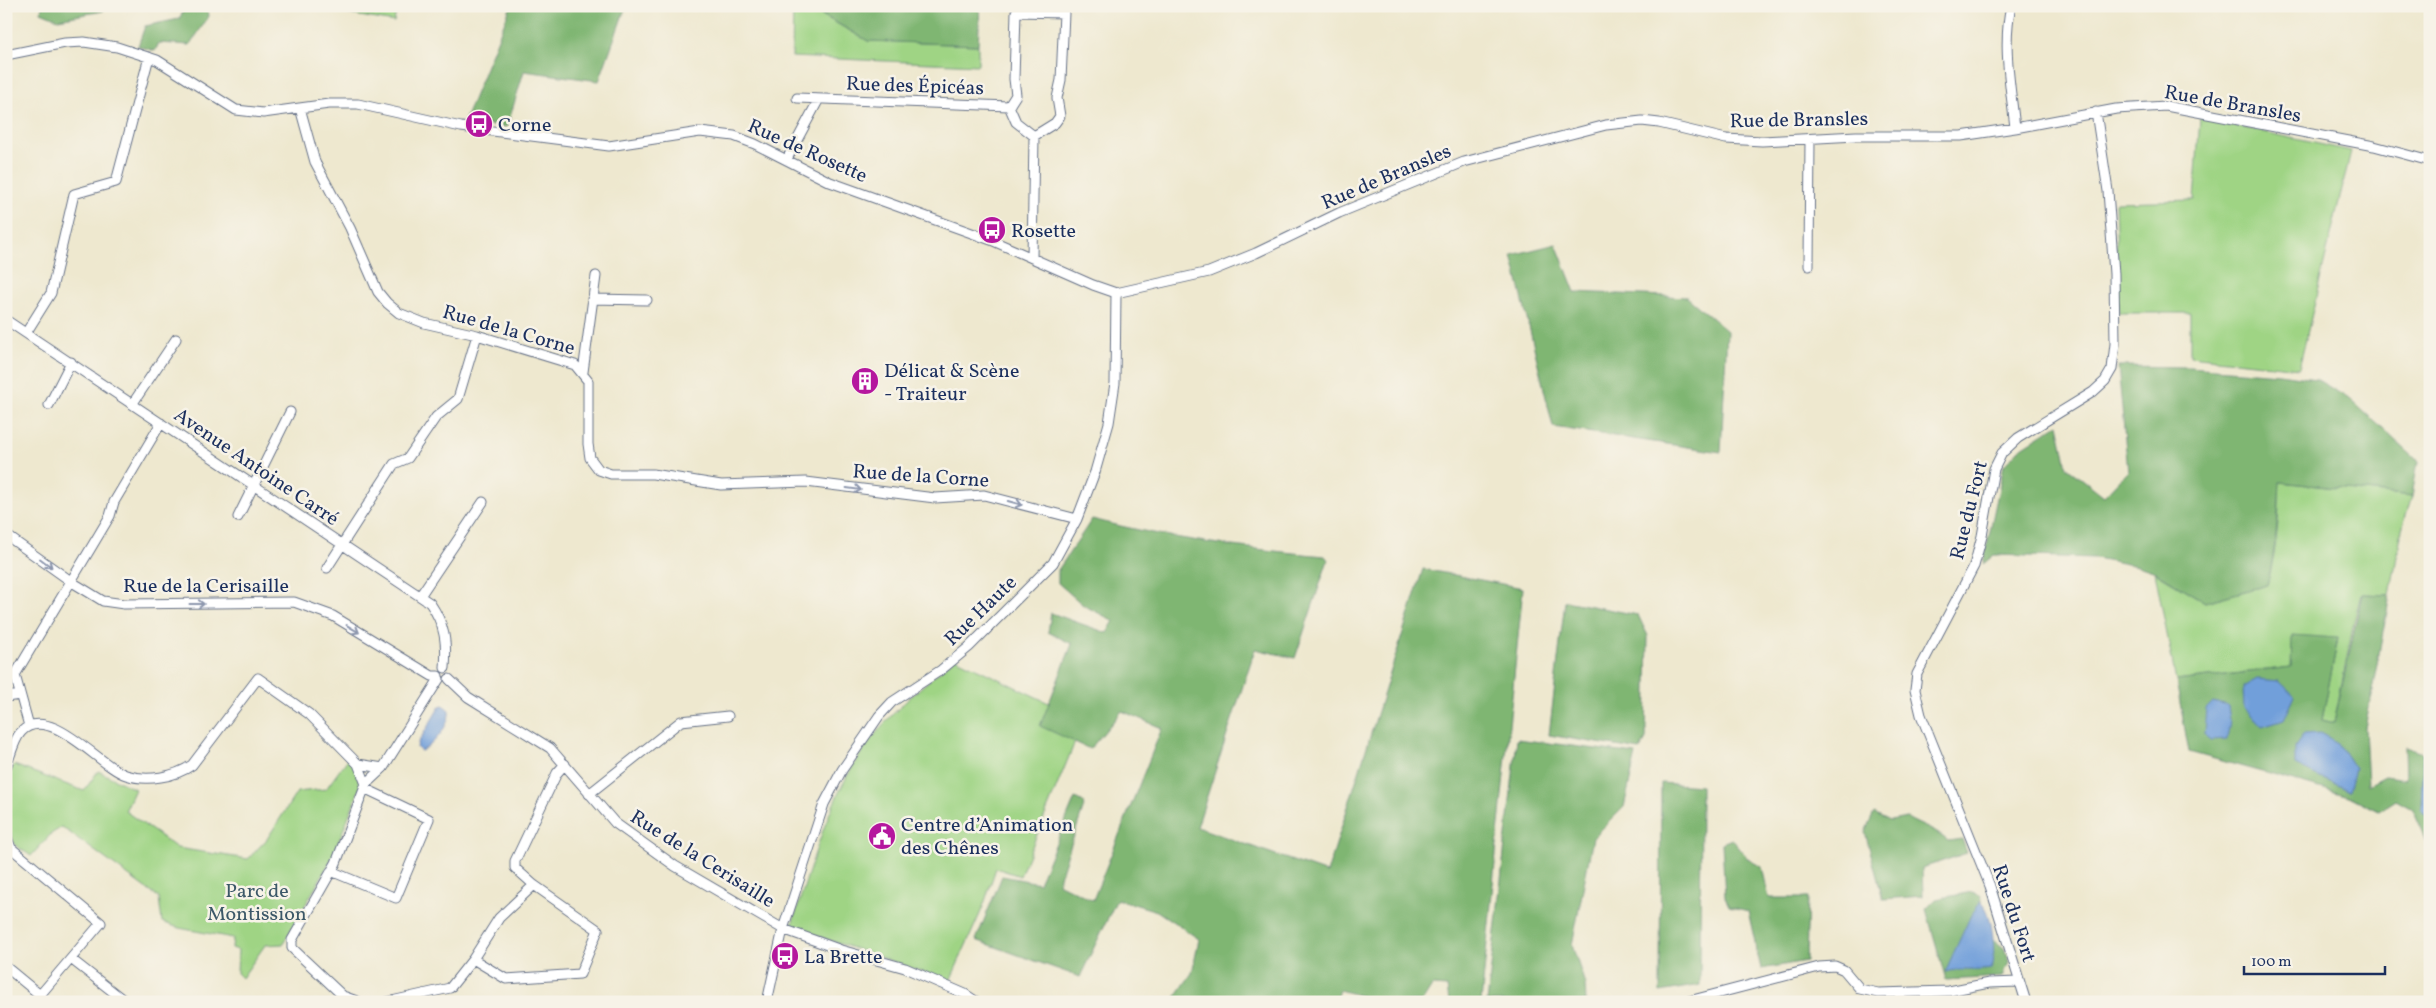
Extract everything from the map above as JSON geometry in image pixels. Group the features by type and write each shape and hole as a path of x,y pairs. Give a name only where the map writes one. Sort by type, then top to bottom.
{"street":[{"path":"2012,6 2008,20 2009,68 2015,128"},
{"name":"Rue des Épicéas","path":"1040,10 1064,14 1062,80 1057,98 1060,116 1055,123 1034,136 1016,122 1009,106 1016,90 1014,79 1016,12 1040,10"},
{"name":"Rue de Rosette","path":"6,55 65,43 84,42 117,47 149,57 236,110 263,113 337,104 375,106 461,127 612,146 700,132 734,136 787,159 830,182 990,240 1093,285 1116,293"},
{"path":"26,332 51,294 74,194 116,182 149,57"},
{"name":"Rue des Épicéas","path":"796,98 1009,106"},
{"name":"Rue des Épicéas","path":"787,159 819,100"},
{"name":"Rue de Bransles","path":"1116,293 1209,272 1256,254 1340,213 1464,162 1606,125 1642,121 1659,123 1726,139 1762,141 1810,138 1961,136 2135,106 2187,109 2374,146 2430,161"},
{"name":"Rue de la Corne","path":"300,108 314,162 350,228 378,292 387,303 409,317 477,335 575,365 583,372 588,382 588,444 590,458 600,470 611,474 653,474 721,485 806,482 935,498 984,494 1077,519"},
{"name":"Rue du Fort","path":"2026,1002 1990,886 1921,715 1916,690 1917,674 1974,566 1982,536 1994,469 2002,453 2018,438 2093,392 2105,381 2112,369 2115,344 2114,274 2108,191 2096,112"},
{"path":"1032,258 1034,136"},
{"path":"1810,138 1810,266"},
{"path":"583,372 596,276"},
{"name":"Rue Haute","path":"767,1002 783,929 824,804 842,770 862,740 892,702 941,670 969,647 1053,563 1077,519 1095,472 1109,423 1115,383 1116,293"},
{"path":"592,299 647,300"},
{"name":"Avenue Antoine Carré","path":"6,320 430,603 441,619 445,637 445,668 450,673 442,678"},
{"path":"327,568 394,464 408,458 436,417 458,399 477,335"},
{"path":"132,403 176,339"},
{"path":"49,405 71,362"},
{"path":"238,516 290,412"},
{"path":"29,726 15,675 72,582 110,516 114,502 161,423"},
{"path":"420,596 483,502"},
{"name":"Rue de la Cerisaille","path":"6,535 72,582 103,601 124,604 294,602 333,616 432,676 442,678 468,697 550,748 615,823 675,866 783,929 841,950 905,968 965,994 977,1002"},
{"path":"6,767 20,732 29,726 42,724 58,728 125,775 146,779 182,772 192,764 258,678 309,714 358,764 365,786 429,819 396,898 331,871"},
{"path":"359,1002 343,999 292,948 292,940 331,871 365,786 383,768 442,678"},
{"path":"6,697 20,695"},
{"path":"589,794 681,721 728,716"},
{"path":"358,764 383,768"},
{"path":"473,959 506,979 580,974 598,930 534,886 515,868 515,861 557,773 565,764"},
{"path":"6,836 11,848 101,923 40,995 6,967"},
{"path":"387,1002 450,988 473,959 500,918 534,886"},
{"path":"71,959 126,1002"},
{"path":"1685,1002 1819,968 1835,966 1844,970 1860,989 1878,993 1949,991 1989,983 2019,982"}],"green space":[{"path":"42,6 105,6 103,11 58,19 41,12"},
{"path":"186,6 208,10 209,16 190,45 159,43 155,51 138,46 145,26 179,19"},
{"path":"304,6 397,6 394,22"},
{"path":"511,6 626,6 599,81 524,71 507,127 464,122"},
{"path":"793,6 820,6 820,14 868,41 978,45 978,65 792,57"},
{"path":"820,6 980,6 978,45 868,41 819,13"},
{"path":"2200,118 2351,151 2299,368 2190,356 2190,313 2119,313 2115,202 2194,200"},
{"path":"1556,244 1575,292 1687,297 1727,331 1721,452 1553,427 1512,255"},
{"path":"2118,366 2189,367 2316,379 2351,400 2418,461 2412,496 2280,482 2275,547 2267,585 2205,602 2156,572 2138,566 2096,558 1994,555 1983,564 2004,465 2022,447 2058,424 2067,467 2104,496 2128,471"},
{"path":"2279,482 2412,496 2402,529 2390,595 2361,594 2334,723 2322,720 2338,638 2292,667 2176,681 2155,572 2205,602 2267,585 2277,534"},
{"path":"1092,519 1178,538 1325,556 1328,560 1295,658 1255,649 1197,827 1327,873 1423,569 1523,588 1481,1002 1449,1002 1447,987 1432,986 1422,1002 1384,1002 1339,990 1335,1002 1172,1002 1192,973 1199,939 1157,911 1117,899 1080,977 976,940 1002,876 1039,883 1075,798 1085,803 1058,883 1093,900 1162,728 1122,711 1090,749 1040,726 1072,644 1048,632 1051,613 1107,633 1114,621 1083,605 1058,583 1058,570"},
{"path":"2362,594 2390,595 2365,728 2368,785 2385,776 2406,779 2405,747 2423,753 2421,810 2430,820 2430,850 2412,809 2396,800 2379,811 2349,796 2189,752 2176,681 2291,667 2292,635 2338,638 2322,720 2334,723"},
{"path":"1565,601 1638,615 1648,636 1646,739 1640,750 1549,735"},
{"path":"955,658 1084,720 1020,876 996,868 983,907 950,981 791,927 820,837 849,772 862,752 893,714"},
{"path":"1517,739 1636,754 1624,807 1593,838 1572,945 1585,984 1586,1002 1487,1002"},
{"name":"Parc de Montission","path":"347,760 357,768 360,788 332,858 283,944 265,945 242,978 237,973 238,950 232,948 233,938 179,928 162,922 159,898 62,827 51,834 31,856 15,845 11,834 6,831 6,781 14,765 84,791 98,771 135,789 125,811 177,848 248,859 267,839 297,792 326,789"},
{"path":"1661,783 1701,786 1700,985 1660,992"},
{"path":"1874,813 1890,821 1907,818 1948,841 1962,839 1967,853 1922,868 1923,896 1883,899 1865,832"},
{"path":"1732,839 1749,860 1762,867 1769,898 1808,898 1806,961 1761,969 1748,911 1729,906 1725,897 1722,843"},
{"path":"1972,892 1981,896 1989,936 2004,948 2009,961 2003,977 1946,980 1926,909 1936,899"}],"water":[{"path":"2257,679 2279,681 2295,696 2284,720 2262,727 2244,707 2243,687"},
{"path":"2213,702 2228,706 2230,720 2227,740 2211,741 2204,734 2206,709"},
{"path":"443,705 449,710 449,716 444,728 431,744 421,751 417,748 418,743 440,706"},
{"path":"2320,733 2338,743 2355,769 2349,791 2295,765 2295,747 2304,734"},
{"path":"2429,747 2430,820 2421,810 2423,753"},
{"path":"1981,902 1991,922 1994,959 1991,969 1945,972 1971,915"}],"place":[{"name":"Corne","path":"479,124"},
{"name":"Rosette","path":"992,230"},
{"name":"Délicat & Scène - Traiteur","path":"865,381"},
{"name":"Centre d’Animation des Chênes","path":"882,836"},
{"name":"La Brette","path":"785,956"}]}
